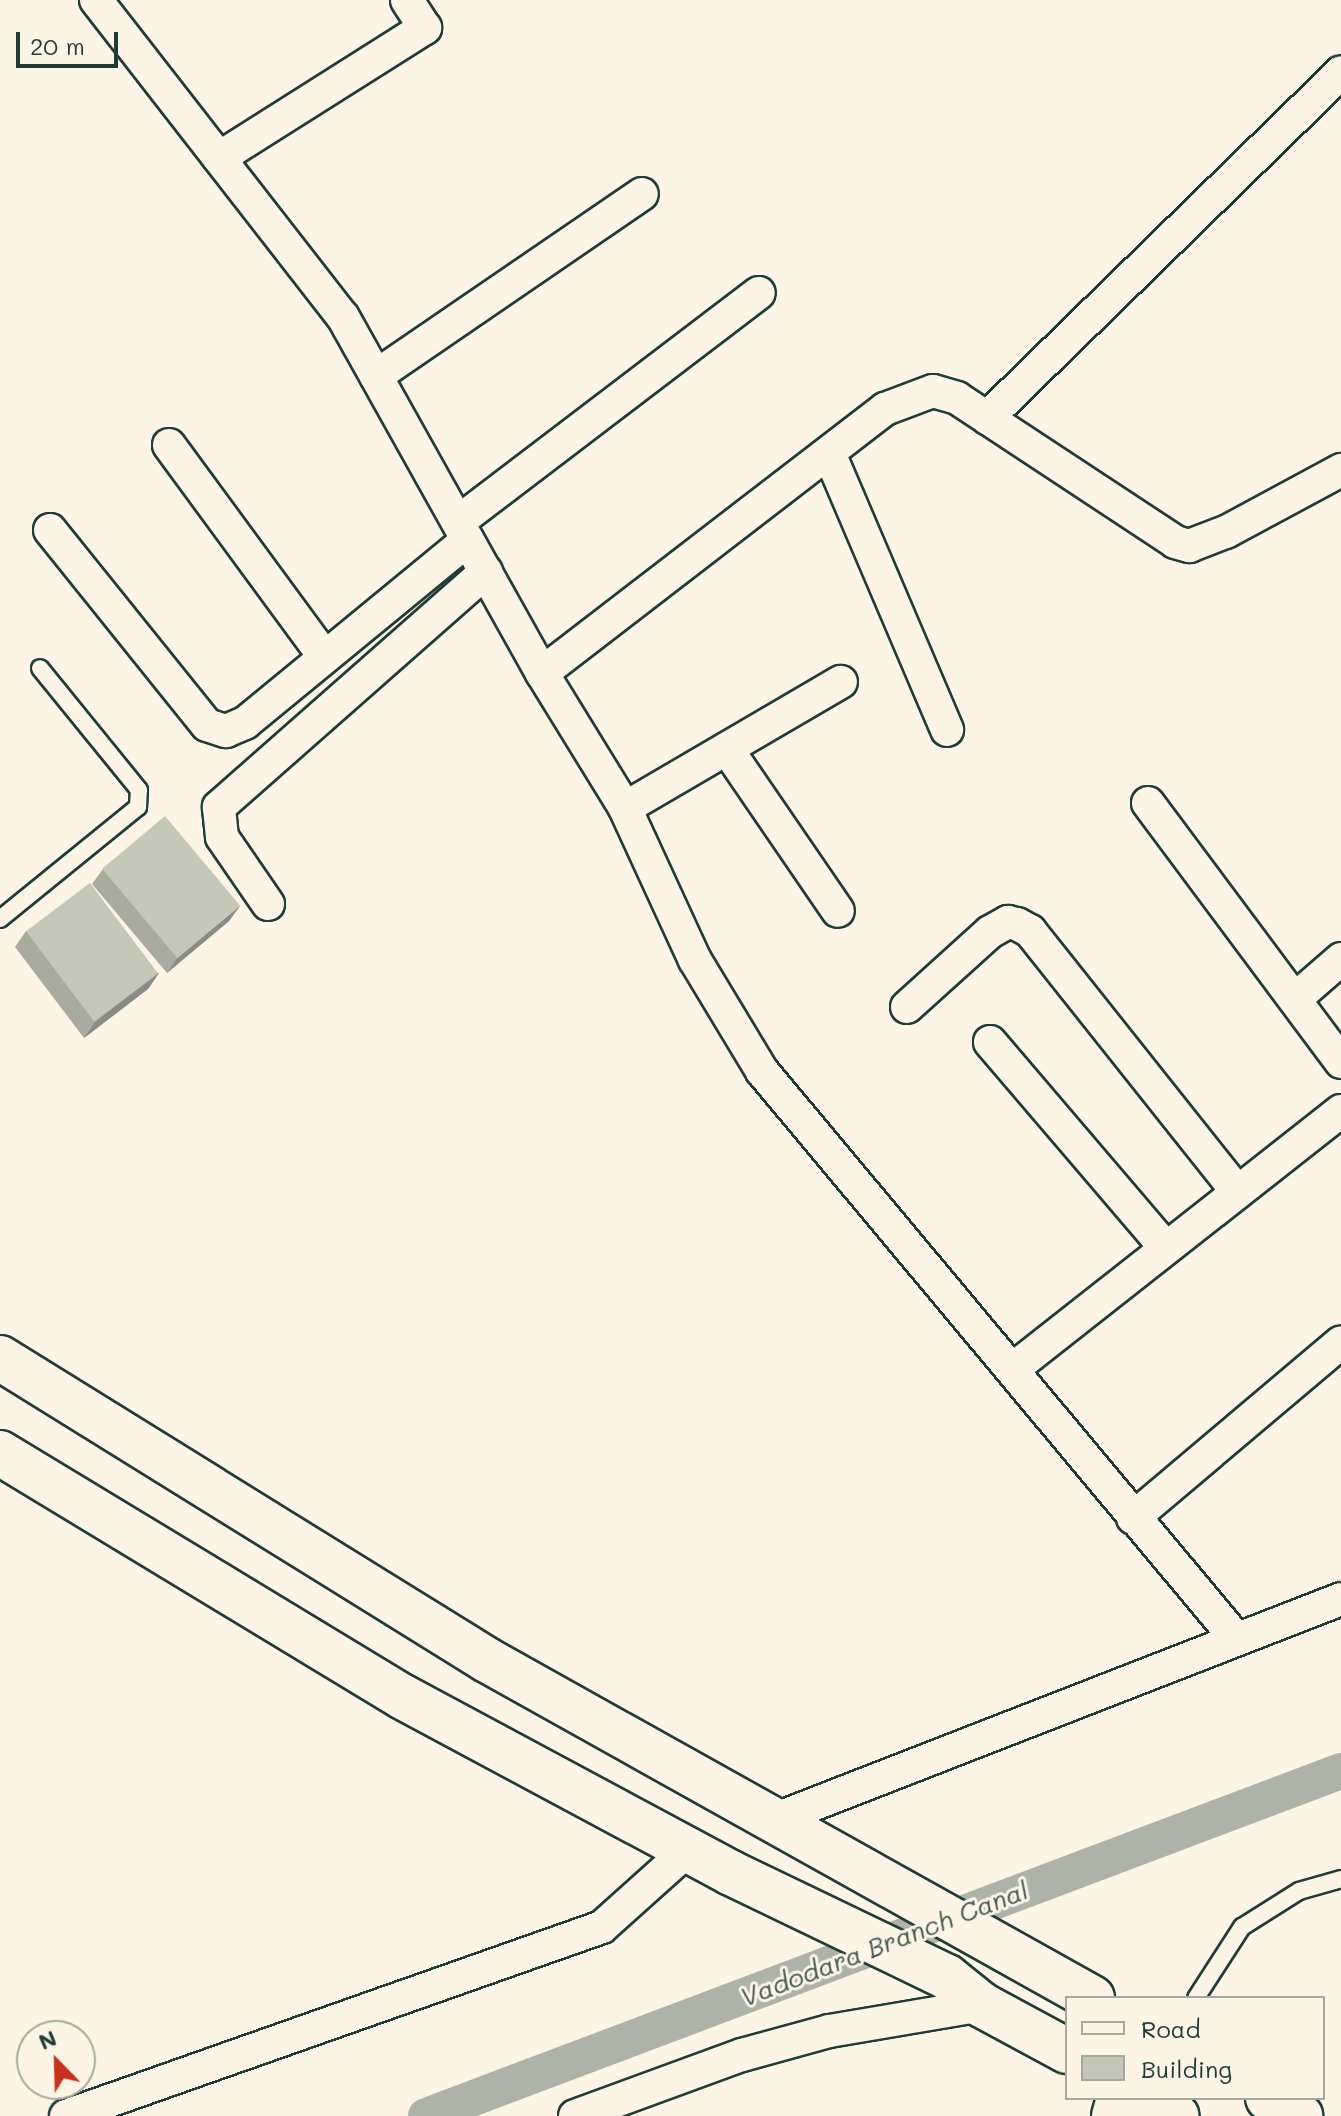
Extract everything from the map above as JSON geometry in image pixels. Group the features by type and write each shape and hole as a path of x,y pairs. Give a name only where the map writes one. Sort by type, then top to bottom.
{"main road":[{"path":"0,1358 487,1660 827,1847 1088,1996"},
{"path":"0,1453 403,1697 689,1849 947,1977 982,2005 1065,2050"},
{"path":"1153,2100 1177,2116"},
{"path":"1272,2100 1300,2116"}],"street":[{"path":"96,0 343,317 542,673 625,808 695,960 762,1071 1234,1636"},
{"path":"219,158 425,28 407,0"},
{"path":"987,418 1341,72"},
{"path":"376,376 642,194"},
{"path":"50,530 207,725 226,731 245,723 325,657 463,531 759,293"},
{"path":"542,673 885,409 933,391 957,398 1175,542 1189,546 1226,532 1341,470"},
{"path":"169,445 325,657"},
{"path":"829,453 947,730"},
{"path":"268,904 222,837 219,807 486,572"},
{"path":"625,808 841,682"},
{"path":"727,749 838,911"},
{"path":"1148,803 1341,1062"},
{"path":"907,1007 990,932 1008,922 1030,931 1237,1191"},
{"path":"1295,999 1341,959"},
{"path":"990,1042 1166,1248"},
{"path":"1013,1369 1341,1111"},
{"path":"1133,1518 1341,1342"},
{"path":"776,1819 1234,1636 1341,1599"},
{"path":"66,2116 602,1927 689,1849"},
{"path":"575,2116 815,2035 906,2014 982,2005"}],"lane":[{"path":"0,919 138,807 139,790 40,668"},
{"path":"1197,1996 1242,1927 1299,1891 1341,1879"}],"building":[{"path":"165,816 240,906 177,958 102,869"},
{"path":"90,883 158,973 94,1021 26,931"}],"waterway":[{"name":"Vadodara Branch Canal","path":"426,2116 1341,1771"}]}
